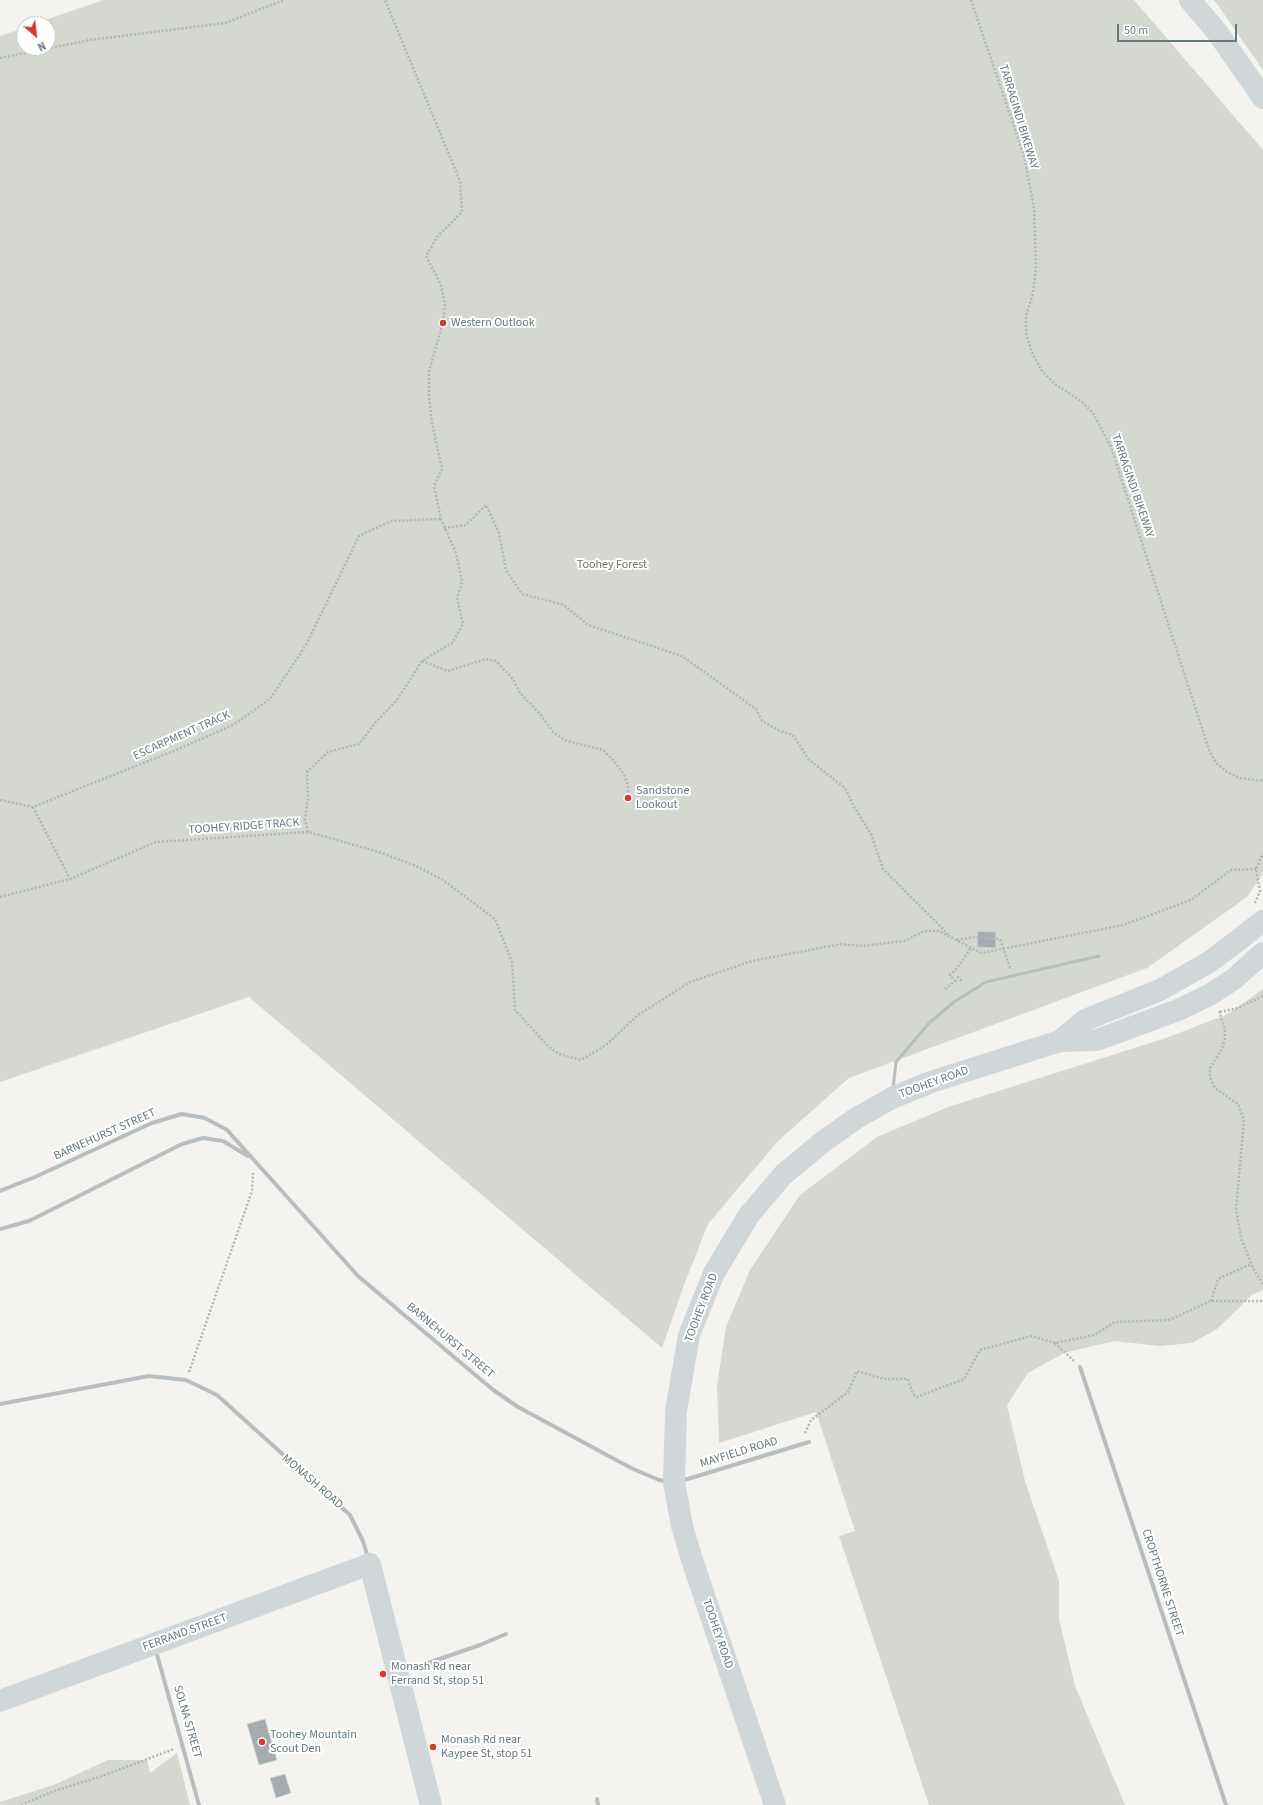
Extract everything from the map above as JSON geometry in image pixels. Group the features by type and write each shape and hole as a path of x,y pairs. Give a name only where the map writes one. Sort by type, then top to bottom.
{"main road":[{"path":"1190,0 1217,32 1263,98"},
{"name":"TOOHEY ROAD","path":"1060,1040 1085,1020 1160,990 1210,961 1259,913"},
{"name":"TOOHEY ROAD","path":"774,1805 690,1553 682,1526 674,1482 676,1411 689,1335 714,1273 749,1215 783,1175 820,1144 855,1119 892,1098 931,1082 1060,1040 1097,1040 1178,1010 1211,994 1234,979 1263,953"},
{"name":"FERRAND STREET","path":"0,1701 155,1645 370,1564"},
{"name":"MONASH ROAD","path":"370,1564 431,1805"}],"street":[{"name":"BARNEHURST STREET","path":"0,1190 35,1177 152,1124 182,1114 205,1118 227,1130 358,1276 492,1389 518,1407 631,1468 658,1480 674,1482"},
{"name":"BARNEHURST STREET","path":"0,1229 28,1221 182,1144 203,1138 224,1141 254,1159"},
{"name":"CROPTHORNE STREET","path":"1080,1367 1226,1805"},
{"name":"MONASH ROAD","path":"0,1404 149,1376 186,1380 217,1396 350,1515 363,1541 370,1564"},
{"name":"MAYFIELD ROAD","path":"674,1482 809,1442"},
{"path":"399,1674 506,1634"},
{"name":"SOLNA STREET","path":"155,1645 199,1805"},
{"path":"597,1799 598,1805"}],"lane":[{"path":"892,1098 896,1062 929,1023 954,1002 986,982 1011,975 1099,956"}],"path":[{"path":"0,58 90,40 224,23 284,0"},
{"path":"308,832 305,820 308,796 307,772 328,752 359,744 375,723 397,700 422,661 452,642 463,624 457,598 462,580 456,553 441,519 434,486 442,469 432,423 429,397 430,371 443,323 445,304 441,284 426,256 437,237 462,212 460,181 385,0"},
{"name":"TARRAGINDI BIKEWAY","path":"971,0 1024,156 1034,208 1036,267 1033,293 1026,316 1026,333 1032,352 1041,370 1051,380 1081,401 1093,413 1111,447 1209,750 1216,763 1227,772 1240,778 1263,781"},
{"path":"444,528 466,525 486,505 499,533 506,570 522,594 564,605 588,625 682,656 756,709 762,720 780,731 793,735 809,760 845,788 854,807 871,834 884,869 950,936"},
{"name":"ESCARPMENT TRACK","path":"33,807 176,750 233,725 270,699 306,645 358,536 390,521 441,519"},
{"path":"422,661 448,671 486,659 496,661 513,679 520,693 540,714 554,733 567,741 603,750 613,760 624,774 628,786 628,798"},
{"path":"0,800 33,807 70,880"},
{"name":"TOOHEY RIDGE TRACK","path":"0,896 70,880 156,842 308,832 379,852 416,866 443,880 495,919 512,962 515,1010 548,1046 559,1054 581,1060 606,1045 638,1015 690,982 752,961 841,944 861,946 905,941 924,931 939,931 981,953 1003,949 1123,926 1191,900 1231,870 1256,869"},
{"path":"1259,913 1260,891 1256,869 1263,853"},
{"path":"963,944 969,937"},
{"path":"957,940 969,937 1000,938 1011,975"},
{"path":"955,981 950,975 957,968 970,948"},
{"path":"945,989 958,977 962,981"},
{"path":"1220,1012 1238,1008 1263,996"},
{"path":"1217,1006 1225,1030 1225,1038 1222,1049 1210,1068 1210,1077 1216,1088 1238,1104 1244,1120 1236,1209 1242,1238 1251,1264 1263,1284"},
{"path":"186,1380 252,1191 254,1159"},
{"path":"1211,1301 1218,1279 1251,1264"},
{"path":"1055,1343 1094,1335 1115,1322 1169,1320 1211,1301 1263,1301"},
{"path":"800,1444 811,1420 848,1392 857,1371 884,1379 908,1379 913,1394 917,1398 964,1380 980,1350 1031,1336 1055,1343 1080,1367"},
{"path":"21,1805 54,1791 102,1776 183,1746"}],"green space":[{"name":"Toohey Forest","path":"103,0 1134,0 1263,150 1263,874 1247,897 1147,968 849,1078 778,1141 708,1224 684,1285 662,1348 249,997 0,1082 0,36 16,31 16,56 56,56 56,16"},
{"path":"1213,0 1263,0 1263,70 1217,4"},
{"path":"1263,989 1263,1290 1252,1295 1217,1329 1192,1343 1160,1346 1114,1341 1064,1353 1028,1373 1007,1405 1025,1481 1059,1581 1059,1619 1075,1686 1125,1805 929,1805 839,1536 855,1531 816,1412 719,1443 717,1386 726,1327 750,1270 800,1195 877,1137 948,1107 1166,1038 1228,1014"},
{"path":"177,1753 190,1805 0,1805 0,1802 56,1784 108,1760 147,1760 150,1773"}],"building":[{"path":"978,931 996,932 996,948 977,947"},
{"name":"Toohey Mountain Scout Den","path":"265,1719 277,1760 259,1765 247,1724"},
{"path":"285,1774 291,1793 276,1798 270,1778"}],"place":[{"name":"Western Outlook","path":"443,323"},
{"name":"Sandstone Lookout","path":"628,798"},
{"name":"Monash Rd near Ferrand St, stop 51","path":"383,1674"},
{"name":"Toohey Mountain Scout Den","path":"262,1742"},
{"name":"Monash Rd near Kaypee St, stop 51","path":"433,1747"}]}
